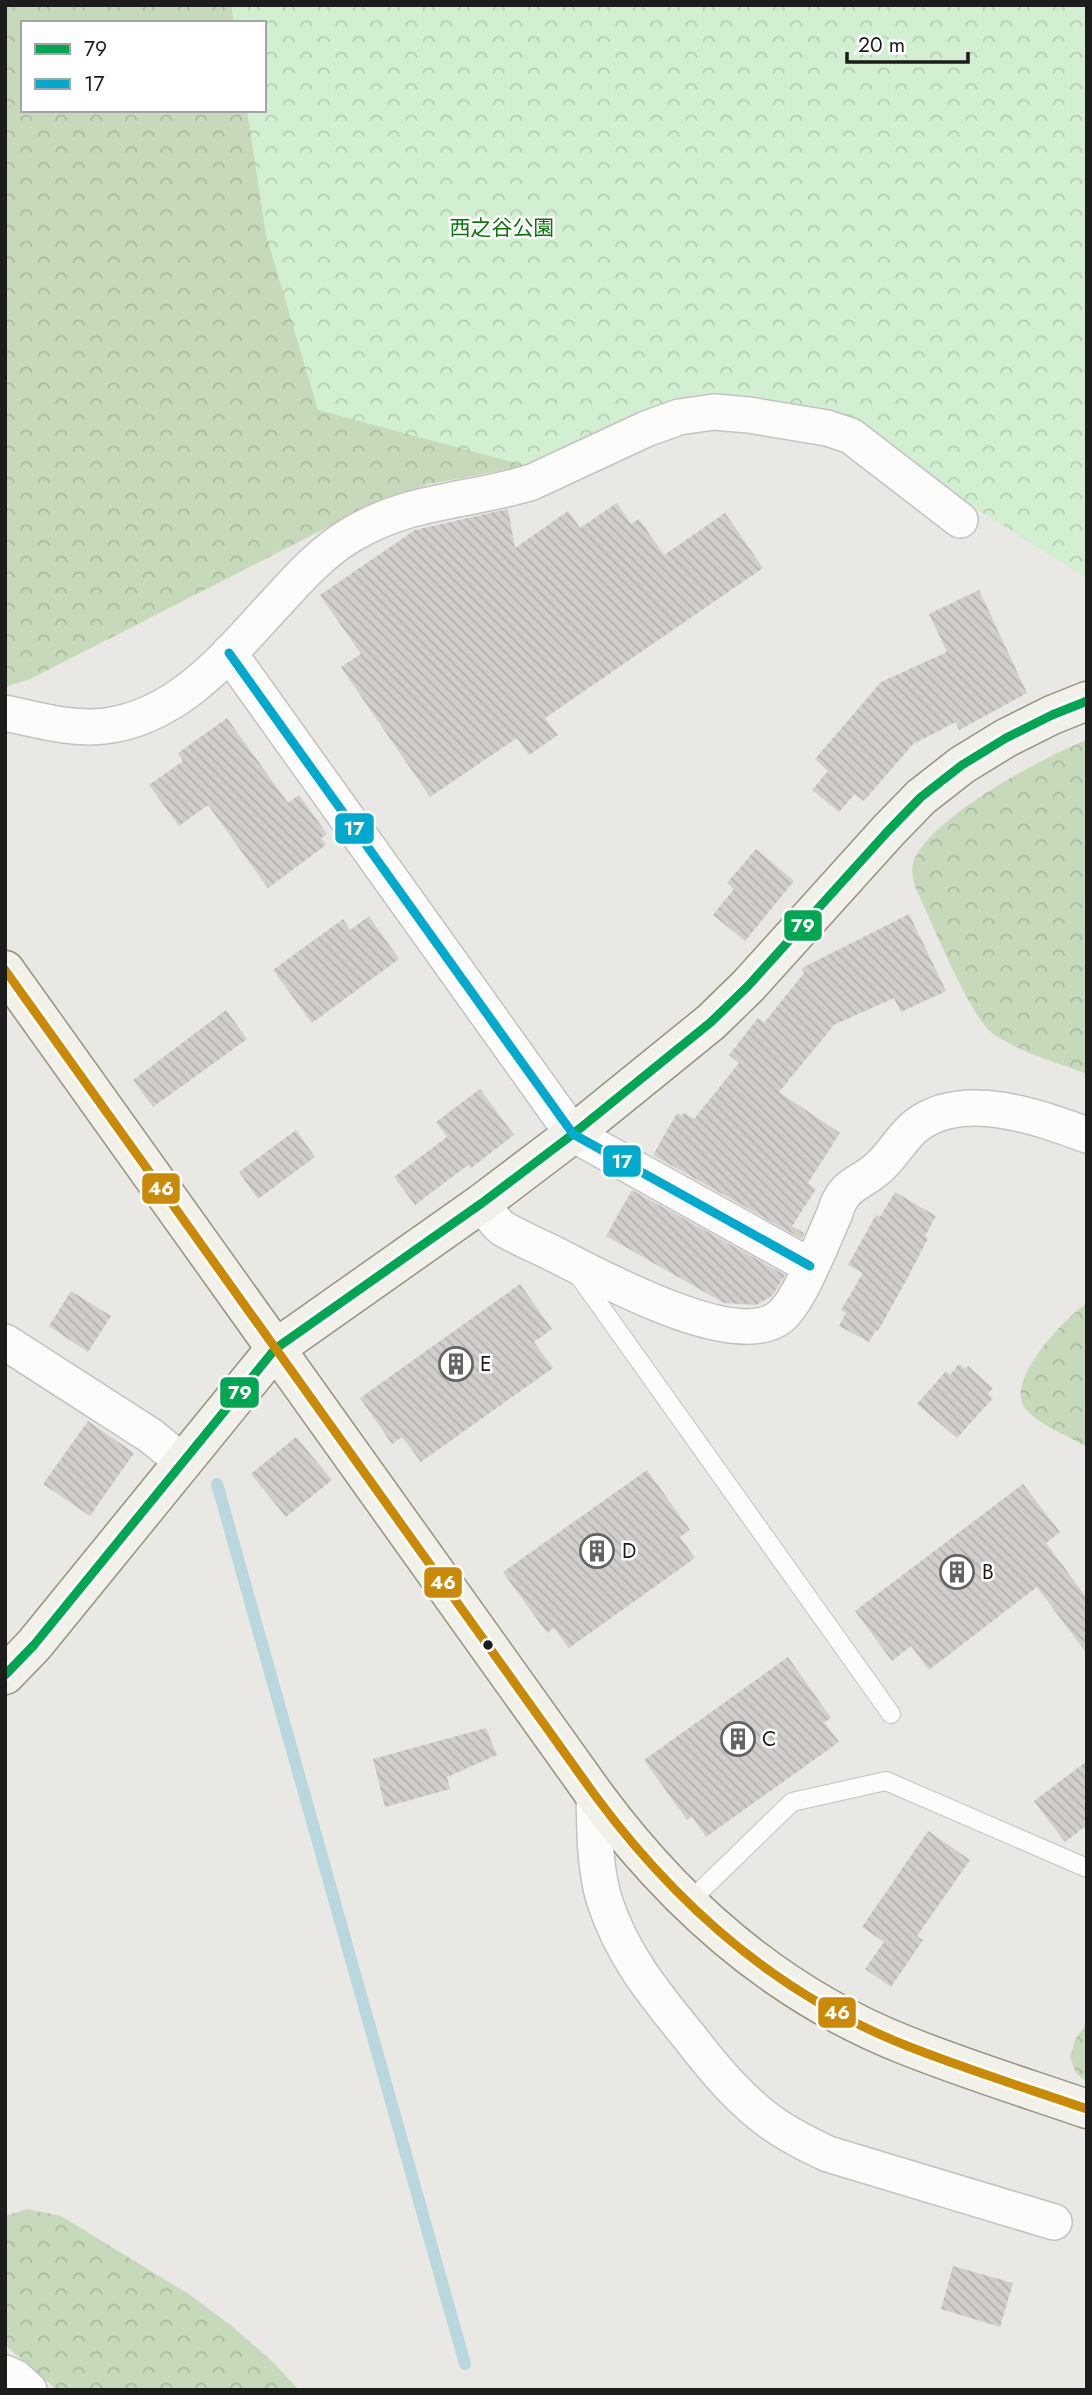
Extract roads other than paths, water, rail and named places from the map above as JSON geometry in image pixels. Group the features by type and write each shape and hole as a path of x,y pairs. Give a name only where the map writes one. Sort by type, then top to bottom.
{"main road":[{"path":"5,1675 34,1645 275,1349 482,1203 671,1055 748,986 921,797 962,765 1006,738 1087,701"},
{"path":"5,970 594,1794 622,1832 687,1904 767,1970 857,2023 904,2045 1087,2109"}],"street":[{"path":"5,713 58,724 104,726 134,719 162,708 187,692 229,653 313,564 349,536 389,516 433,502 532,482 646,429 679,417 714,412 749,415 827,428 851,436 960,520"},
{"path":"229,653 573,1133 810,1266"},
{"path":"482,1203 500,1226 650,1302 719,1323 762,1326 780,1317 793,1301 835,1213 839,1199 848,1187 877,1169 905,1134 934,1115 982,1108 1013,1111 1087,1135"},
{"path":"5,1342 151,1436 184,1463"},
{"path":"594,1794 596,1864 615,1930 630,1961 650,1990 724,2080 746,2102 790,2134 828,2154 1054,2222"},
{"path":"5,2373 16,2378 29,2390"}],"lane":[{"path":"567,1261 891,1714"},
{"path":"687,1904 792,1802 886,1781 1087,1868"}],"waterway":[{"path":"217,1484 465,2364"}],"place":[{"name":"E","path":"456,1364"},
{"name":"D","path":"597,1551"},
{"name":"B","path":"957,1572"},
{"name":"C","path":"738,1739"}],"park label":[{"name":"西之谷公園","path":"502,228"}]}
